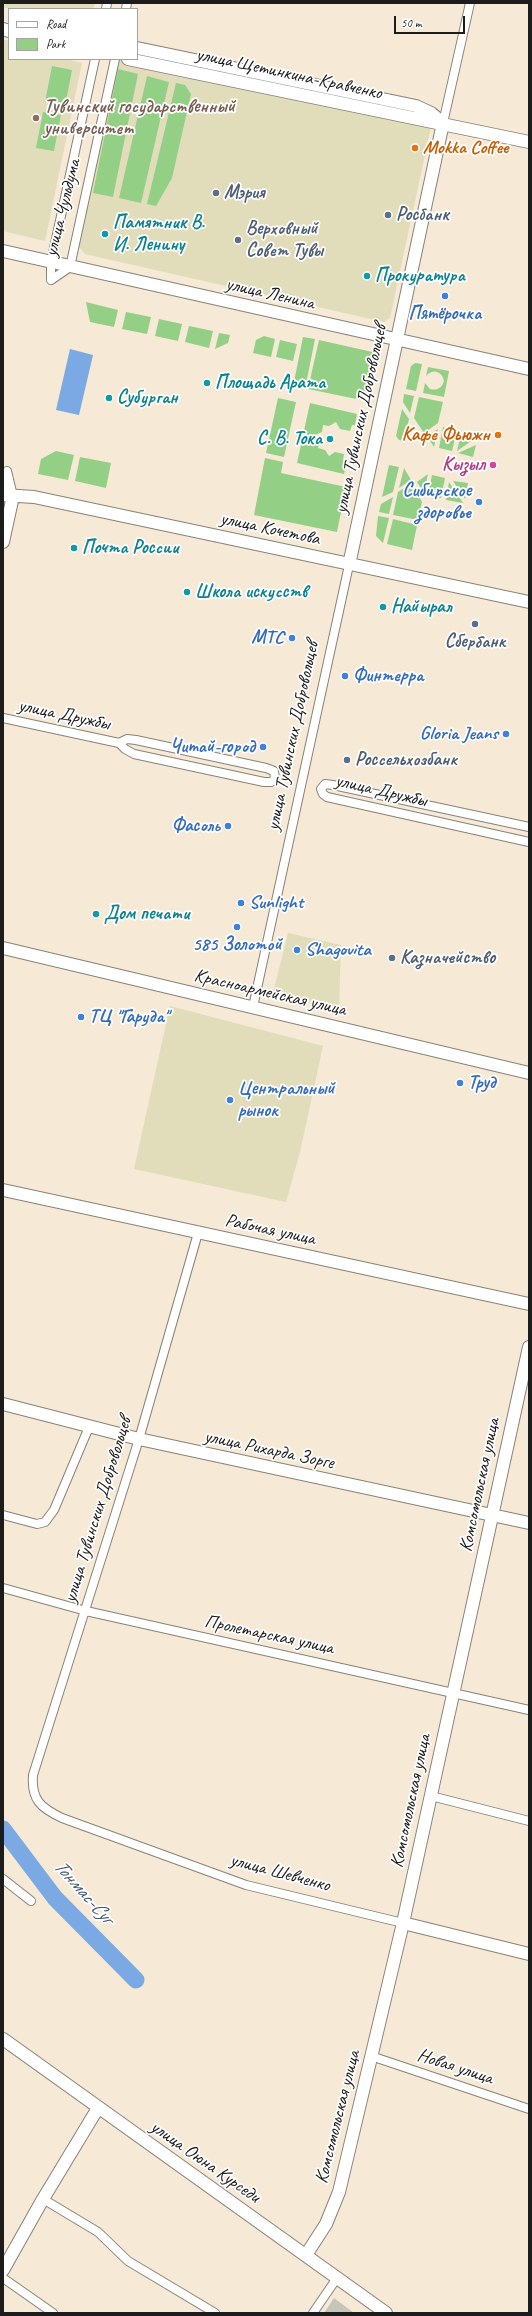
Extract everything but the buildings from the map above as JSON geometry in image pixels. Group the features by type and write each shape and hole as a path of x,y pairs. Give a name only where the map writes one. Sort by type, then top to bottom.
{"street":[{"name":"улица Тувинских Добровольцев","path":"253,1007 470,3"},
{"name":"улица Щетинкина-Кравченко","path":"138,48 416,106 431,113 443,123"},
{"name":"улица Чульдума","path":"95,60 50,262 51,280 70,267 115,60"},
{"name":"улица Щетинкина-Кравченко","path":"133,60 529,142"},
{"name":"улица Ленина","path":"3,251 529,370"},
{"name":"улица Кочетова","path":"6,493 529,602"},
{"path":"3,542 6,493"},
{"name":"улица Дружбы","path":"3,718 119,743 125,749 134,754 264,782 271,782 275,779 274,771 266,768 136,740 127,739 119,743"},
{"name":"улица Дружбы","path":"529,828 330,784 325,784 321,789 323,794 327,797 529,842"},
{"path":"412,816 415,803"},
{"name":"Красноармейская улица","path":"3,948 529,1073"},
{"name":"Рабочая улица","path":"3,1190 529,1304"},
{"name":"улица Тувинских Добровольцев","path":"35,1796 32,1786 33,1775 140,1439 198,1233"},
{"name":"Комсомольская улица","path":"306,2255 326,2224 339,2192 403,1923 529,1347"},
{"name":"улица Рихарда Зорге","path":"3,1404 140,1439 529,1523"},
{"path":"3,1515 37,1524 45,1522 54,1510 89,1427"},
{"name":"Пролетарская улица","path":"3,1588 86,1611 529,1710"},
{"name":"улица Шевченко","path":"35,1796 48,1811 62,1818 246,1885 529,1954"},
{"path":"431,1796 529,1821"},
{"path":"3,1879 31,1901"},
{"name":"улица Оюна Курседи","path":"3,2039 386,2313"},
{"name":"Новая улица","path":"371,2056 529,2109"},
{"path":"3,2270 43,2199 98,2108"},
{"path":"43,2199 98,2232 128,2261 215,2313"},
{"path":"3,2278 53,2313"},
{"path":"313,2313 337,2278"}],"shaded area":[{"path":"3,3 95,3 93,8 3,7"},
{"name":"Тувинский государственный университет","path":"3,39 8,41 8,60 70,60 82,63 45,241 3,231"},
{"path":"117,60 432,122 390,318 384,322 85,254 78,246"},
{"path":"288,933 341,945 339,1008 273,993"},
{"name":"Центральный рынок","path":"170,1006 323,1046 300,1152 286,1202 134,1169"},
{"path":"334,2298 354,2313 324,2313"}],"green space":[{"path":"52,66 72,70 65,106 45,102"},
{"path":"118,69 138,74 113,197 93,193"},
{"path":"147,76 169,82 141,203 119,198"},
{"path":"176,83 185,85 191,94 172,178 156,206 147,204"},
{"path":"43,112 61,115 54,151 36,148"},
{"path":"86,302 118,310 114,327 90,322"},
{"path":"126,312 151,317 147,334 122,329"},
{"path":"159,319 182,324 178,341 155,336"},
{"path":"189,326 213,331 209,348 185,342"},
{"path":"219,333 230,335 228,343 215,349"},
{"path":"264,336 275,339 271,357 253,353 256,340"},
{"path":"303,337 315,339 305,389 293,387"},
{"path":"280,340 297,344 293,361 276,357"},
{"path":"319,340 377,353 366,401 308,389"},
{"path":"415,363 422,364 416,391 406,389 411,366"},
{"path":"428,367 449,371 444,397 423,393 425,383 430,389 435,390 441,387 444,381 439,373 434,371 426,376"},
{"path":"404,394 414,396 410,413 403,402"},
{"path":"419,397 443,402 438,423 424,433 414,418"},
{"path":"278,398 296,402 284,457 266,453"},
{"path":"310,403 357,414 355,425 352,425 350,431 340,429 336,422 329,426 323,425 322,432 315,435 320,442 318,448 325,450 329,456 335,452 344,454 343,460 347,461 344,474 297,463"},
{"path":"402,409 409,419 404,441 399,440 396,436"},
{"path":"443,427 457,430 452,451 439,448"},
{"path":"438,429 434,447 427,436"},
{"path":"461,434 477,437 457,451"},
{"path":"476,445 473,457 458,453"},
{"path":"56,451 74,455 68,480 38,474 41,459"},
{"path":"80,457 111,463 106,488 75,481"},
{"path":"265,458 283,462 281,473 346,487 337,532 254,515"},
{"path":"389,465 399,467 393,492 382,497"},
{"path":"404,468 411,480 399,488"},
{"path":"428,474 424,493 417,482"},
{"path":"432,475 445,478 441,498 428,496"},
{"path":"453,481 468,483 465,499"},
{"path":"449,482 463,503 446,500"},
{"path":"412,483 422,502 418,520 393,515 398,492"},
{"path":"393,497 389,514 379,512 381,504"},
{"path":"378,516 389,518 383,543 376,536"},
{"path":"393,519 417,525 412,550 387,544"}],"water":[{"path":"70,349 93,355 79,415 56,410"}],"waterway":[{"name":"Тонмас-Суг","path":"3,1829 55,1898 136,1980"}],"place":[{"name":"Тувинский государственный университет","path":"36,118"},
{"name":"Mokka Coffee","path":"415,148"},
{"name":"Мэрия","path":"216,193"},
{"name":"Росбанк","path":"388,215"},
{"name":"Памятник В. И. Ленину","path":"105,234"},
{"name":"Верховный Совет Тувы","path":"238,240"},
{"name":"Прокуратура","path":"367,276"},
{"name":"Пятёрочка","path":"445,296"},
{"name":"Площадь Арата","path":"207,383"},
{"name":"Субурган","path":"109,398"},
{"name":"Кафе Фьюжн","path":"498,435"},
{"name":"С. В. Тока","path":"330,439"},
{"name":"Кызыл","path":"493,465"},
{"name":"Сибирское здоровье","path":"479,502"},
{"name":"Почта России","path":"74,548"},
{"name":"Школа искусств","path":"187,592"},
{"name":"Найырал","path":"383,607"},
{"name":"Сбербанк","path":"475,624"},
{"name":"МТС","path":"292,638"},
{"name":"Финтерра","path":"345,676"},
{"name":"Gloria Jeans","path":"506,734"},
{"name":"Читай-город","path":"263,747"},
{"name":"Россельхозбанк","path":"347,760"},
{"name":"Фасоль","path":"228,826"},
{"name":"Sunlight","path":"241,903"},
{"name":"Дом печати","path":"96,914"},
{"name":"585 Золотой","path":"237,927"},
{"name":"Shagovita","path":"297,950"},
{"name":"Казначейство","path":"392,958"},
{"name":"ТЦ \"Гаруда\"","path":"81,1017"},
{"name":"Труд","path":"460,1083"},
{"name":"Центральный рынок","path":"230,1100"}]}
